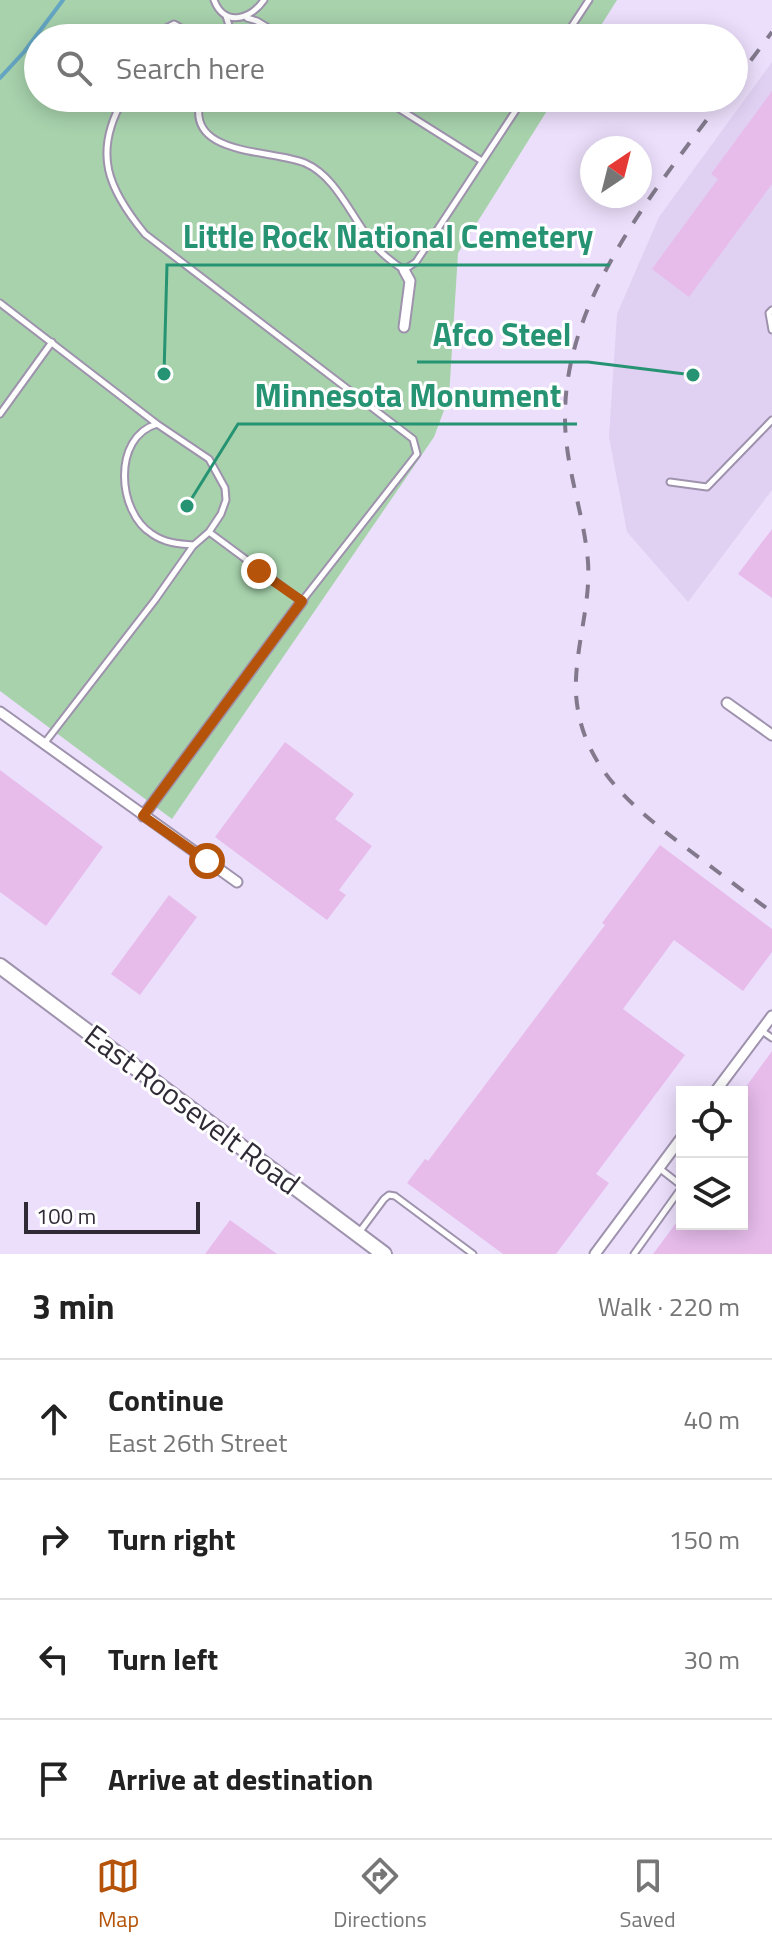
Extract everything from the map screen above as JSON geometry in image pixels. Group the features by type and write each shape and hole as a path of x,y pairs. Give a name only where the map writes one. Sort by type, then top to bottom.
{"main road":[{"name":"East Roosevelt Road","path":"0,966 384,1254"}],"street":[{"path":"404,270 410,281 404,327"},
{"path":"143,816 302,601"},
{"path":"727,703 772,735"},
{"path":"0,712 237,882"},
{"path":"719,1086 772,1016"},
{"path":"595,1254 676,1145"}],"lane":[{"path":"214,0 218,10 225,15 246,17 262,24"},
{"path":"246,17 253,14 264,0"},
{"path":"573,24 589,0"},
{"path":"225,15 228,24"},
{"path":"117,112 108,140 107,168 113,190 145,234 413,439 417,454 302,601 209,532"},
{"path":"199,112 207,133 226,146 294,160 314,168 334,187 372,243 404,270 416,262 515,112"},
{"path":"404,112 482,161"},
{"path":"0,303 157,424 209,459 225,488 226,500 221,514 209,532 194,545 43,745"},
{"path":"772,310 769,313 772,330"},
{"path":"0,414 52,342"},
{"path":"670,482 707,487 772,420"},
{"path":"157,424 142,434 128,453 126,498 138,521 150,533 169,543 194,545"},
{"path":"761,1030 772,1038"},
{"path":"659,1168 676,1181"},
{"path":"634,1254 676,1194"},
{"path":"358,1234 384,1199 389,1195 395,1196 473,1254"}],"shaded area":[{"path":"772,62 772,490 688,602 627,532 609,437 617,314 659,217 736,112 748,112 748,95"}],"green space":[{"path":"0,0 617,0 602,24 24,24 24,112 546,112 458,253 449,397 434,437 172,819 0,691"}],"building":[{"path":"772,91 772,184 689,297 652,269 718,179 711,174"},
{"path":"772,529 772,598 738,574"},
{"path":"285,742 354,794 335,819 372,846 339,890 346,895 327,920 215,837"},
{"path":"0,770 103,847 46,926 0,892"},
{"path":"660,845 772,929 772,952 743,991 674,940 623,1009 685,1055 596,1174 609,1183 556,1254 503,1254 407,1183 425,1159 428,1161 605,925 602,923"},
{"path":"169,895 197,917 140,995 111,974"},
{"path":"772,1051 772,1254 653,1254 676,1223 676,1230 748,1230 746,1086"},
{"path":"230,1220 277,1254 205,1254"}],"waterway":[{"path":"45,24 63,0"},
{"path":"0,78 24,52"}],"railway":[{"path":"748,64 772,32"},
{"path":"712,112 669,170 618,248 580,331 569,374 566,437 588,562 576,694 588,744 614,784 649,819 772,912"}],"place":[{"name":"Little Rock National Cemetery","path":"164,374"},
{"name":"Afco Steel","path":"693,375"},
{"name":"Minnesota Monument","path":"187,506"}],"route":[{"path":"207,861 143,816 302,601 259,571"}]}
